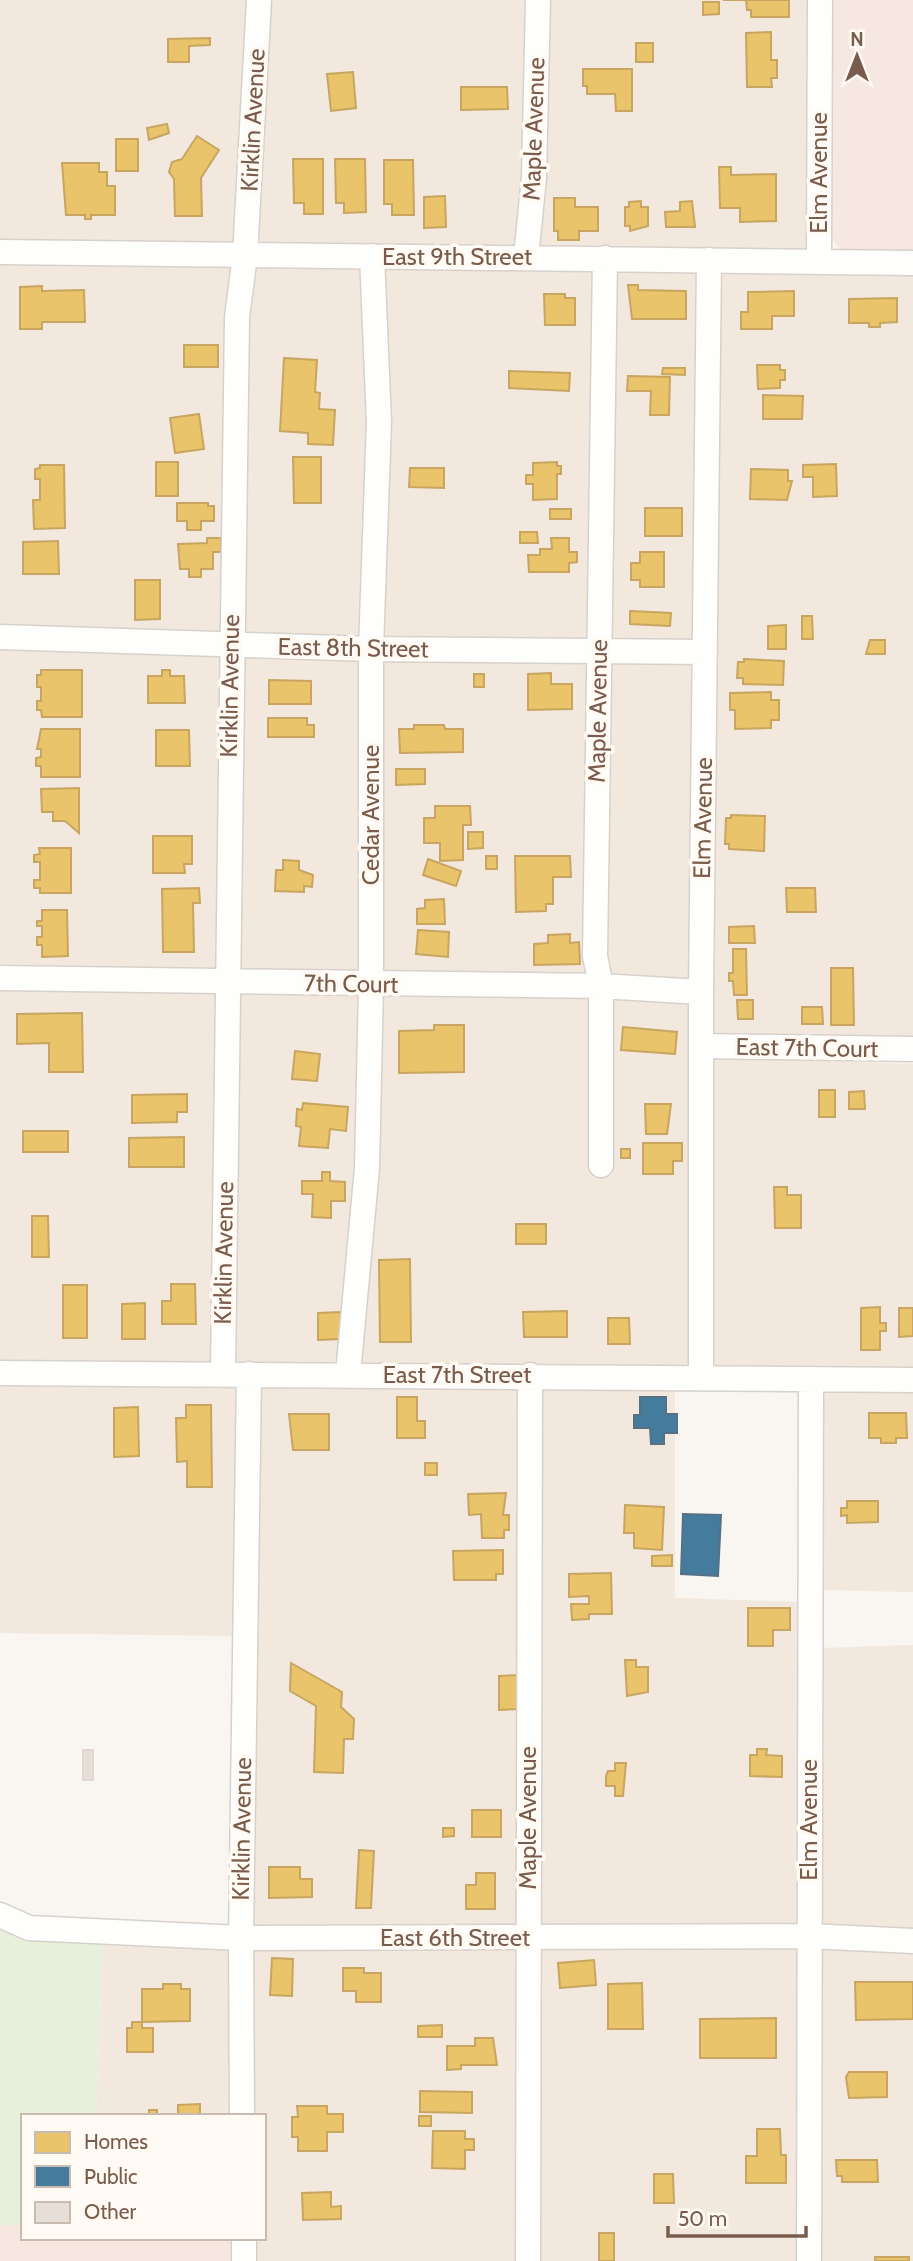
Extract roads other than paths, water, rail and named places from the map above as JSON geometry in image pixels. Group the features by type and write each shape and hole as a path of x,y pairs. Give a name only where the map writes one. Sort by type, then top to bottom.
{"street":[{"name":"Kirklin Avenue","path":"223,1373 230,645 237,317 245,256 260,0"},
{"name":"Maple Avenue","path":"526,257 534,178 538,0"},
{"name":"Elm Avenue","path":"819,262 820,0"},
{"name":"East 9th Street","path":"0,252 913,263"},
{"name":"Cedar Avenue","path":"348,1374 367,1168 371,985 371,649 379,422 372,256"},
{"name":"Maple Avenue","path":"601,1165 601,986 595,956 605,258"},
{"name":"Elm Avenue","path":"701,1377 701,992 709,260"},
{"name":"East 8th Street","path":"0,637 371,649 705,652"},
{"name":"7th Court","path":"0,978 601,986 701,992"},
{"name":"East 7th Court","path":"701,1046 913,1049"},
{"name":"East 7th Street","path":"0,1373 913,1380"},
{"name":"Kirklin Avenue","path":"242,2114 241,1938 249,1374"},
{"name":"Maple Avenue","path":"528,2261 530,1375"},
{"name":"Elm Avenue","path":"809,2261 811,1379"},
{"name":"East 6th Street","path":"0,1915 29,1928 241,1938 809,1936 913,1941"},
{"path":"244,2240 244,2261"}]}
